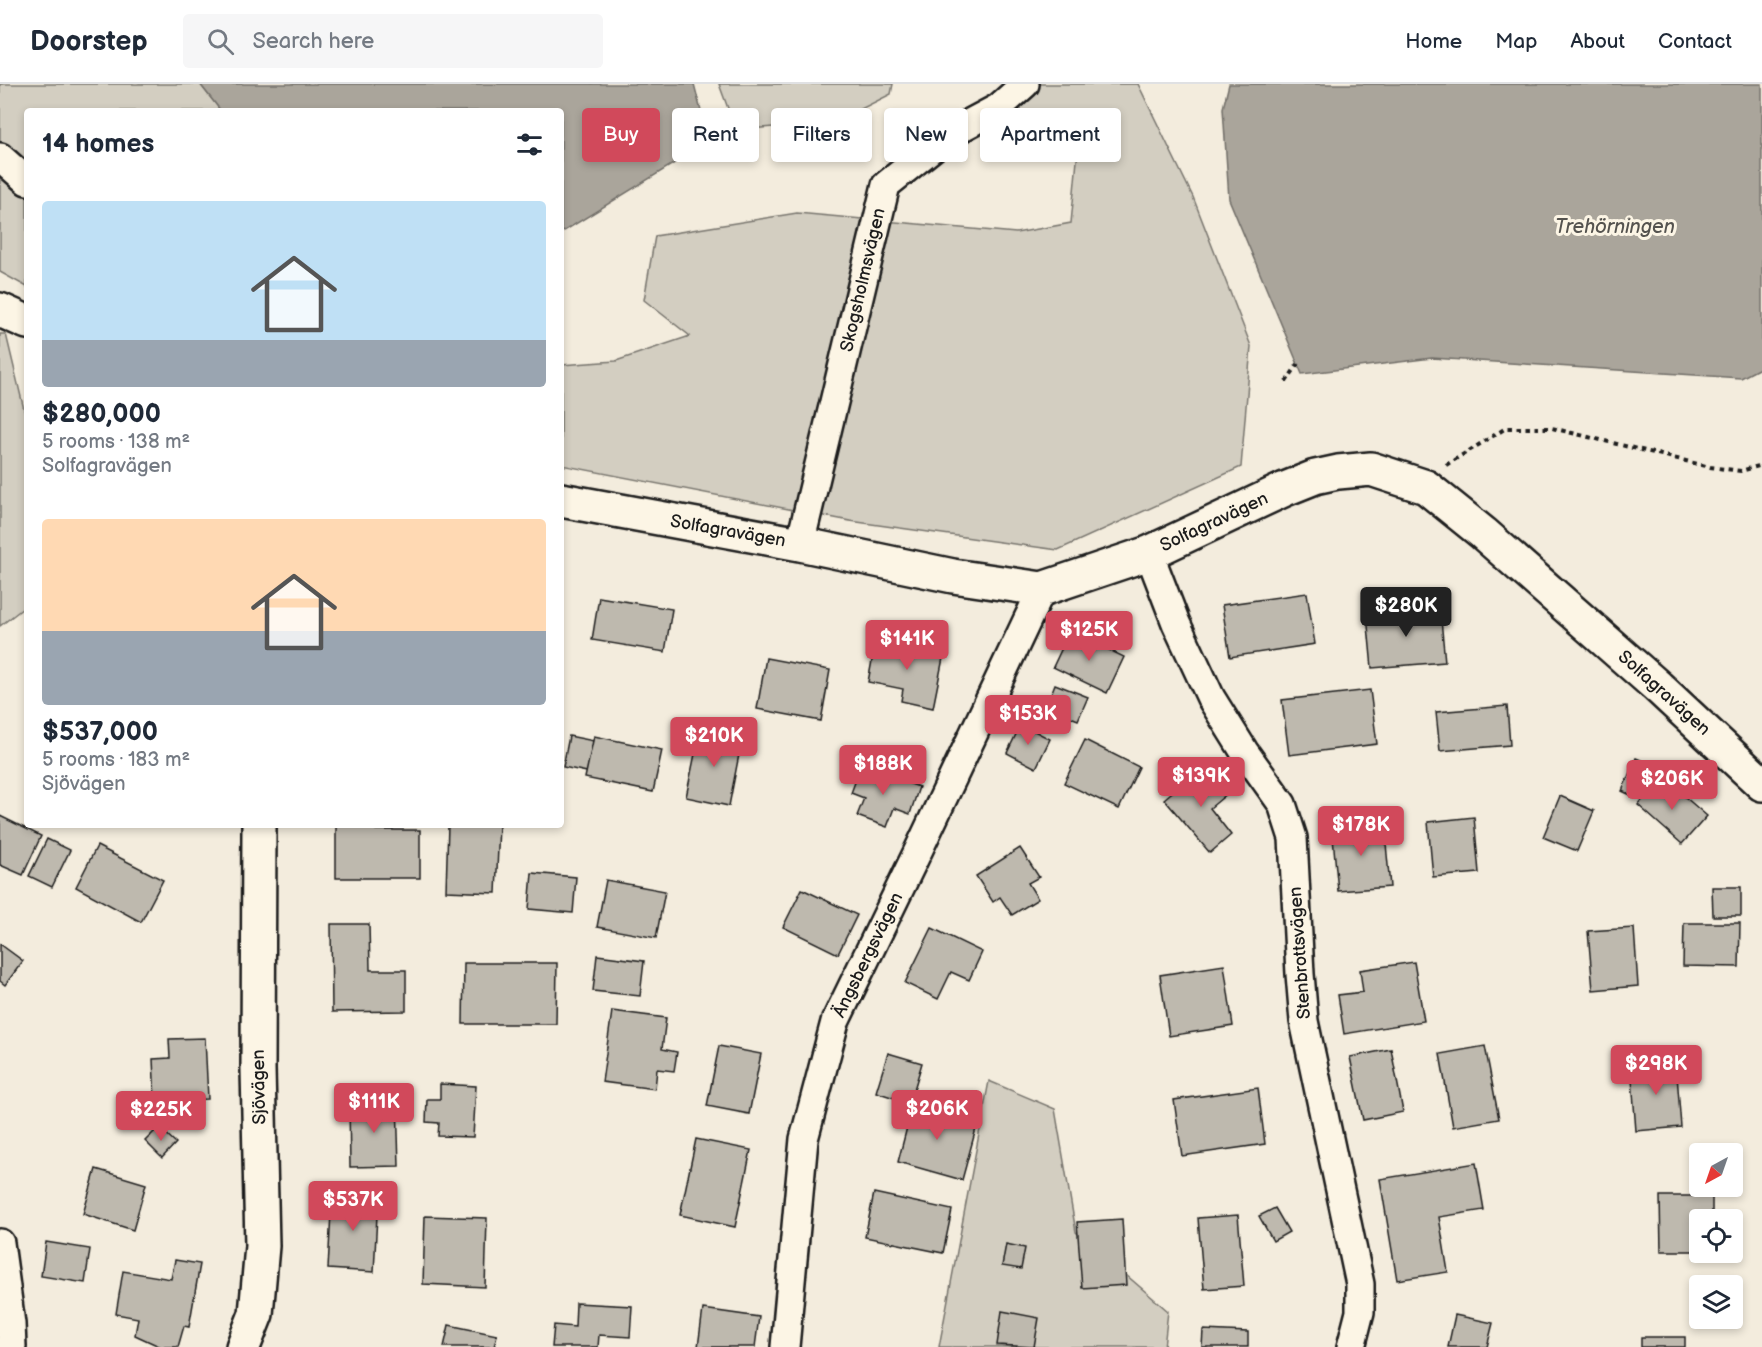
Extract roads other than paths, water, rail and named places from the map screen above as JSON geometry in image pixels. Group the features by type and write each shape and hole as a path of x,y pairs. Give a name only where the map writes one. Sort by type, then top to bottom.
{"street":[{"name":"Skogsholmsvägen","path":"800,544 886,185 951,133 998,108 1025,84"},
{"path":"0,156 24,178"},
{"path":"0,310 24,321"},
{"name":"Solfagravägen","path":"564,501 800,544 953,576 1042,589 1149,553 1285,489 1316,477 1371,469 1426,487 1483,533 1658,687 1762,784"},
{"name":"Stenbrottsvägen","path":"1149,553 1176,623 1211,698 1244,751 1282,804 1293,838 1304,1021 1360,1284 1360,1312 1352,1347"},
{"name":"Ängsbergsvägen","path":"784,1347 804,1138 835,1022 1042,589"},
{"name":"Sjövägen","path":"243,1347 256,1314 262,1246 258,1069 259,828"},
{"path":"0,1243 12,1347"}],"water":[{"path":"200,84 694,84 700,108 672,108 672,162 676,162 564,231 564,108 219,108"},
{"name":"Trehörningen","path":"1229,84 1762,84 1762,367 1741,378 1432,358 1302,374 1229,199 1223,108"}]}
